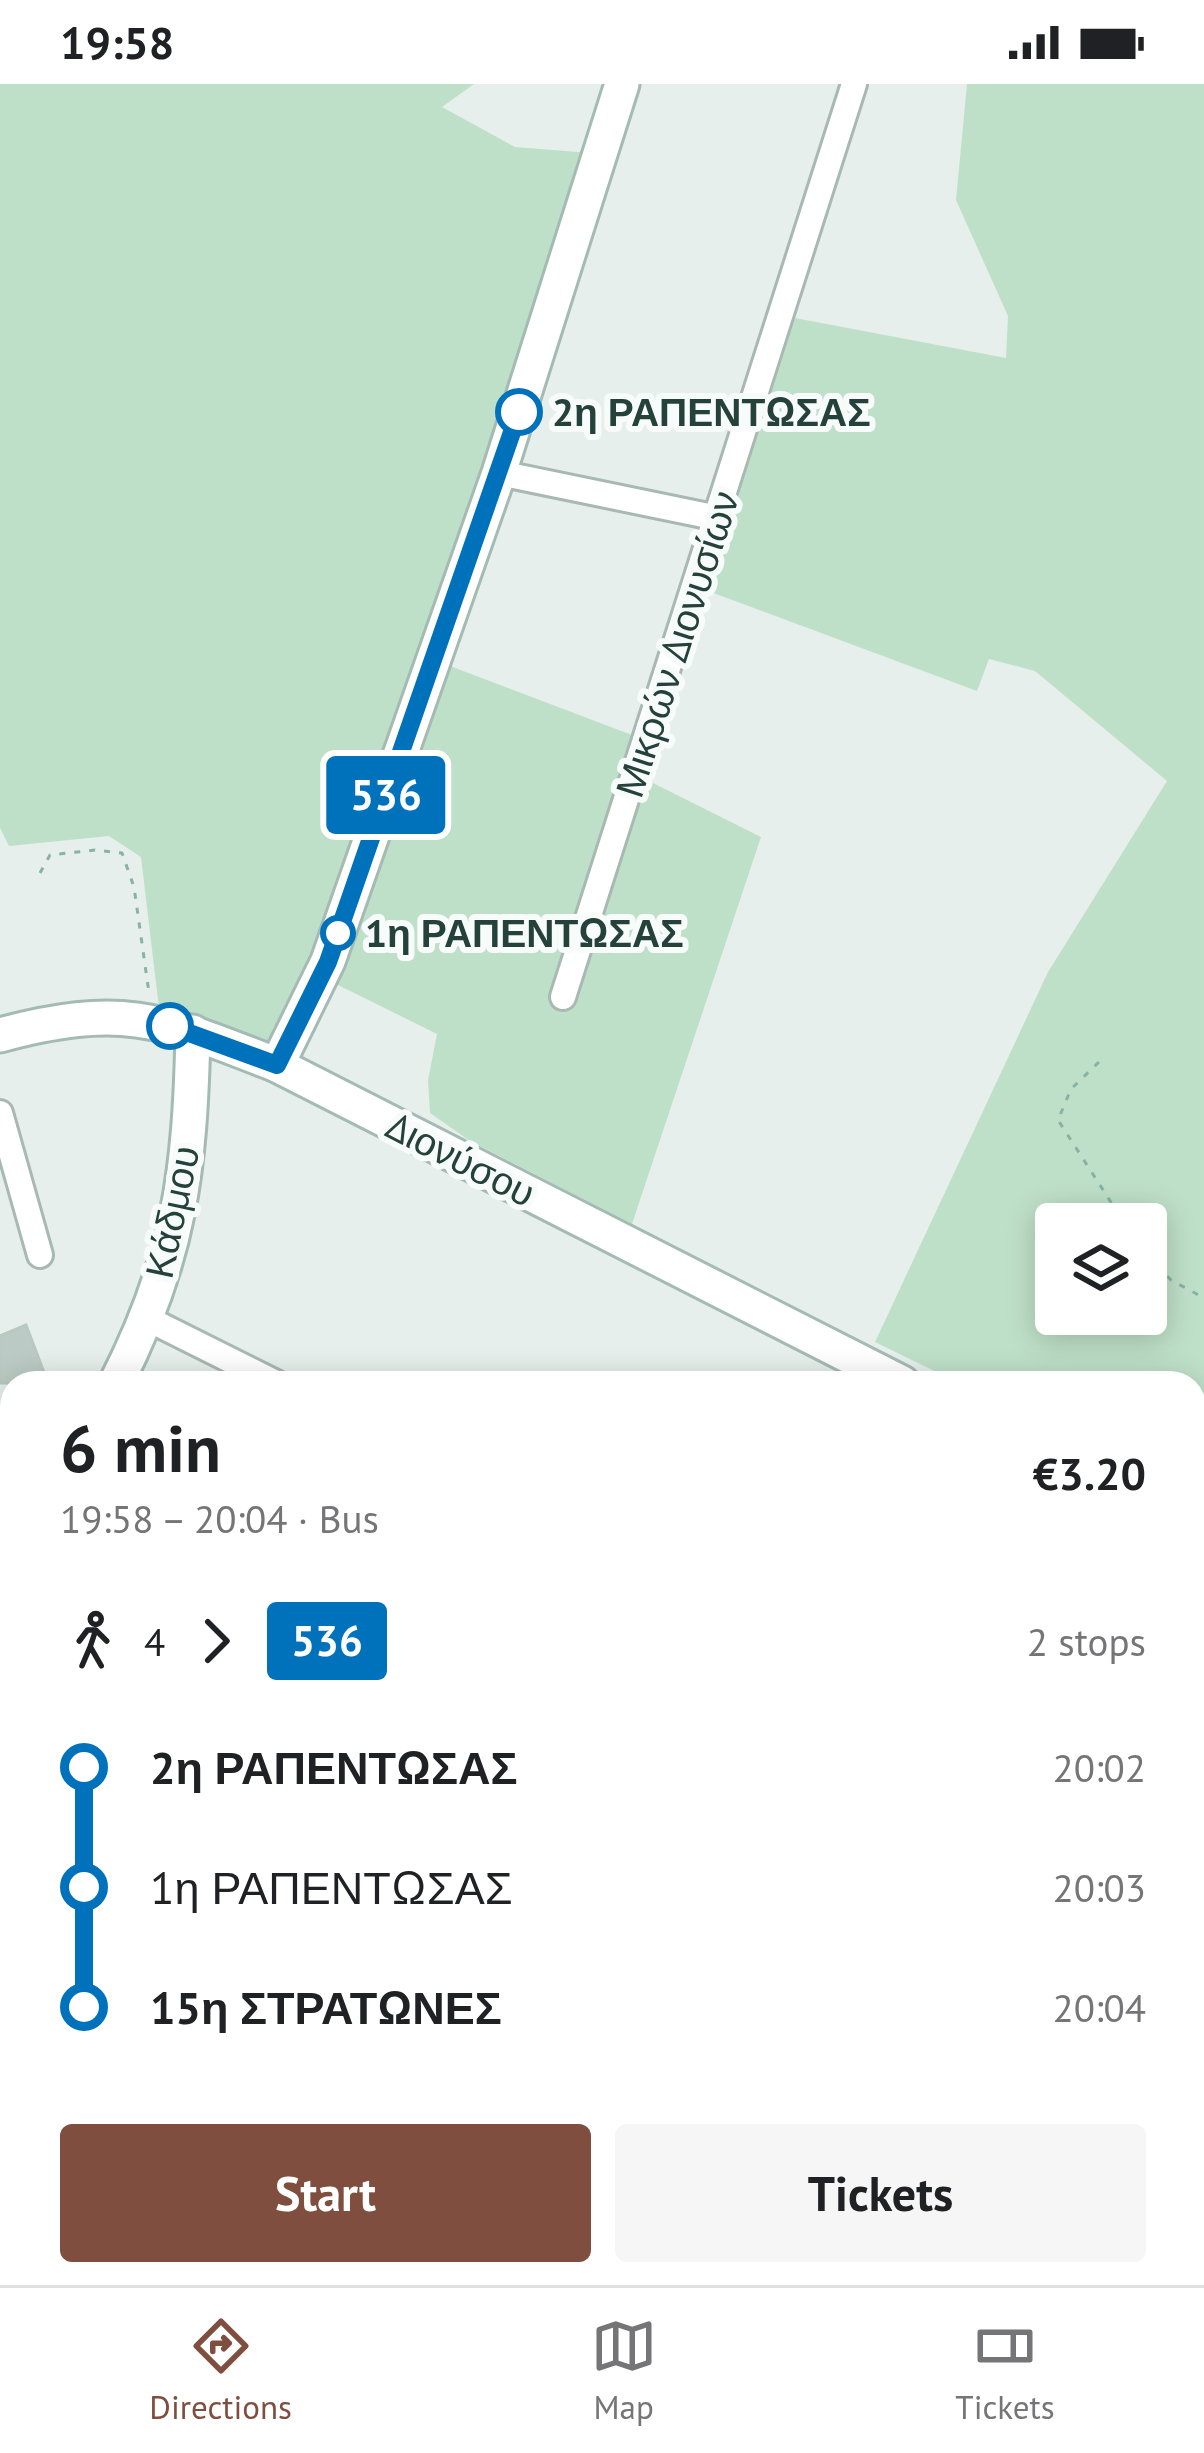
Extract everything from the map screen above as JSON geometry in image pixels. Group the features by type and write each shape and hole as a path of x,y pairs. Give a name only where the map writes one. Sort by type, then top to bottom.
{"street":[{"path":"277,1065 328,962 500,473 622,84"},
{"name":"Μικρών Διονυσίων","path":"562,997 854,84"},
{"path":"500,473 718,518"},
{"name":"Διονύσου","path":"0,1035 78,1017 149,1019 194,1032 277,1065 853,1371"},
{"name":"Κάδμου","path":"122,1371 168,1260 182,1206 194,1032"},
{"path":"0,1113 40,1255"},
{"path":"146,1318 252,1371"}],"path":[{"path":"40,873 50,854 94,850 122,854 134,887 149,984 149,1019"},
{"path":"1100,1061 1071,1089 1058,1120 1111,1203"},
{"path":"1167,1276 1204,1298"}],"green space":[{"path":"0,84 474,84 442,107 515,147 591,153 315,961 264,1049 159,1008 141,857 109,836 9,846 0,828"},
{"path":"967,84 1204,84 1204,1371 934,1371 875,1342 1048,972 1167,781 1035,671 989,659 977,691 708,591 795,318 1006,358 1008,316 956,200"},
{"path":"450,666 632,735 625,769 761,837 632,1224 470,1141 430,1113 428,1080 437,1034 334,983"}],"building":[{"path":"26,1325 43,1371 0,1371 0,1336"}],"bus line":[{"name":"536","path":"170,1026 277,1065 328,962 519,412"}],"place":[{"name":"2η ΡΑΠΕΝΤΩΣΑΣ","path":"519,412"},
{"name":"1η ΡΑΠΕΝΤΩΣΑΣ","path":"338,933"}]}
